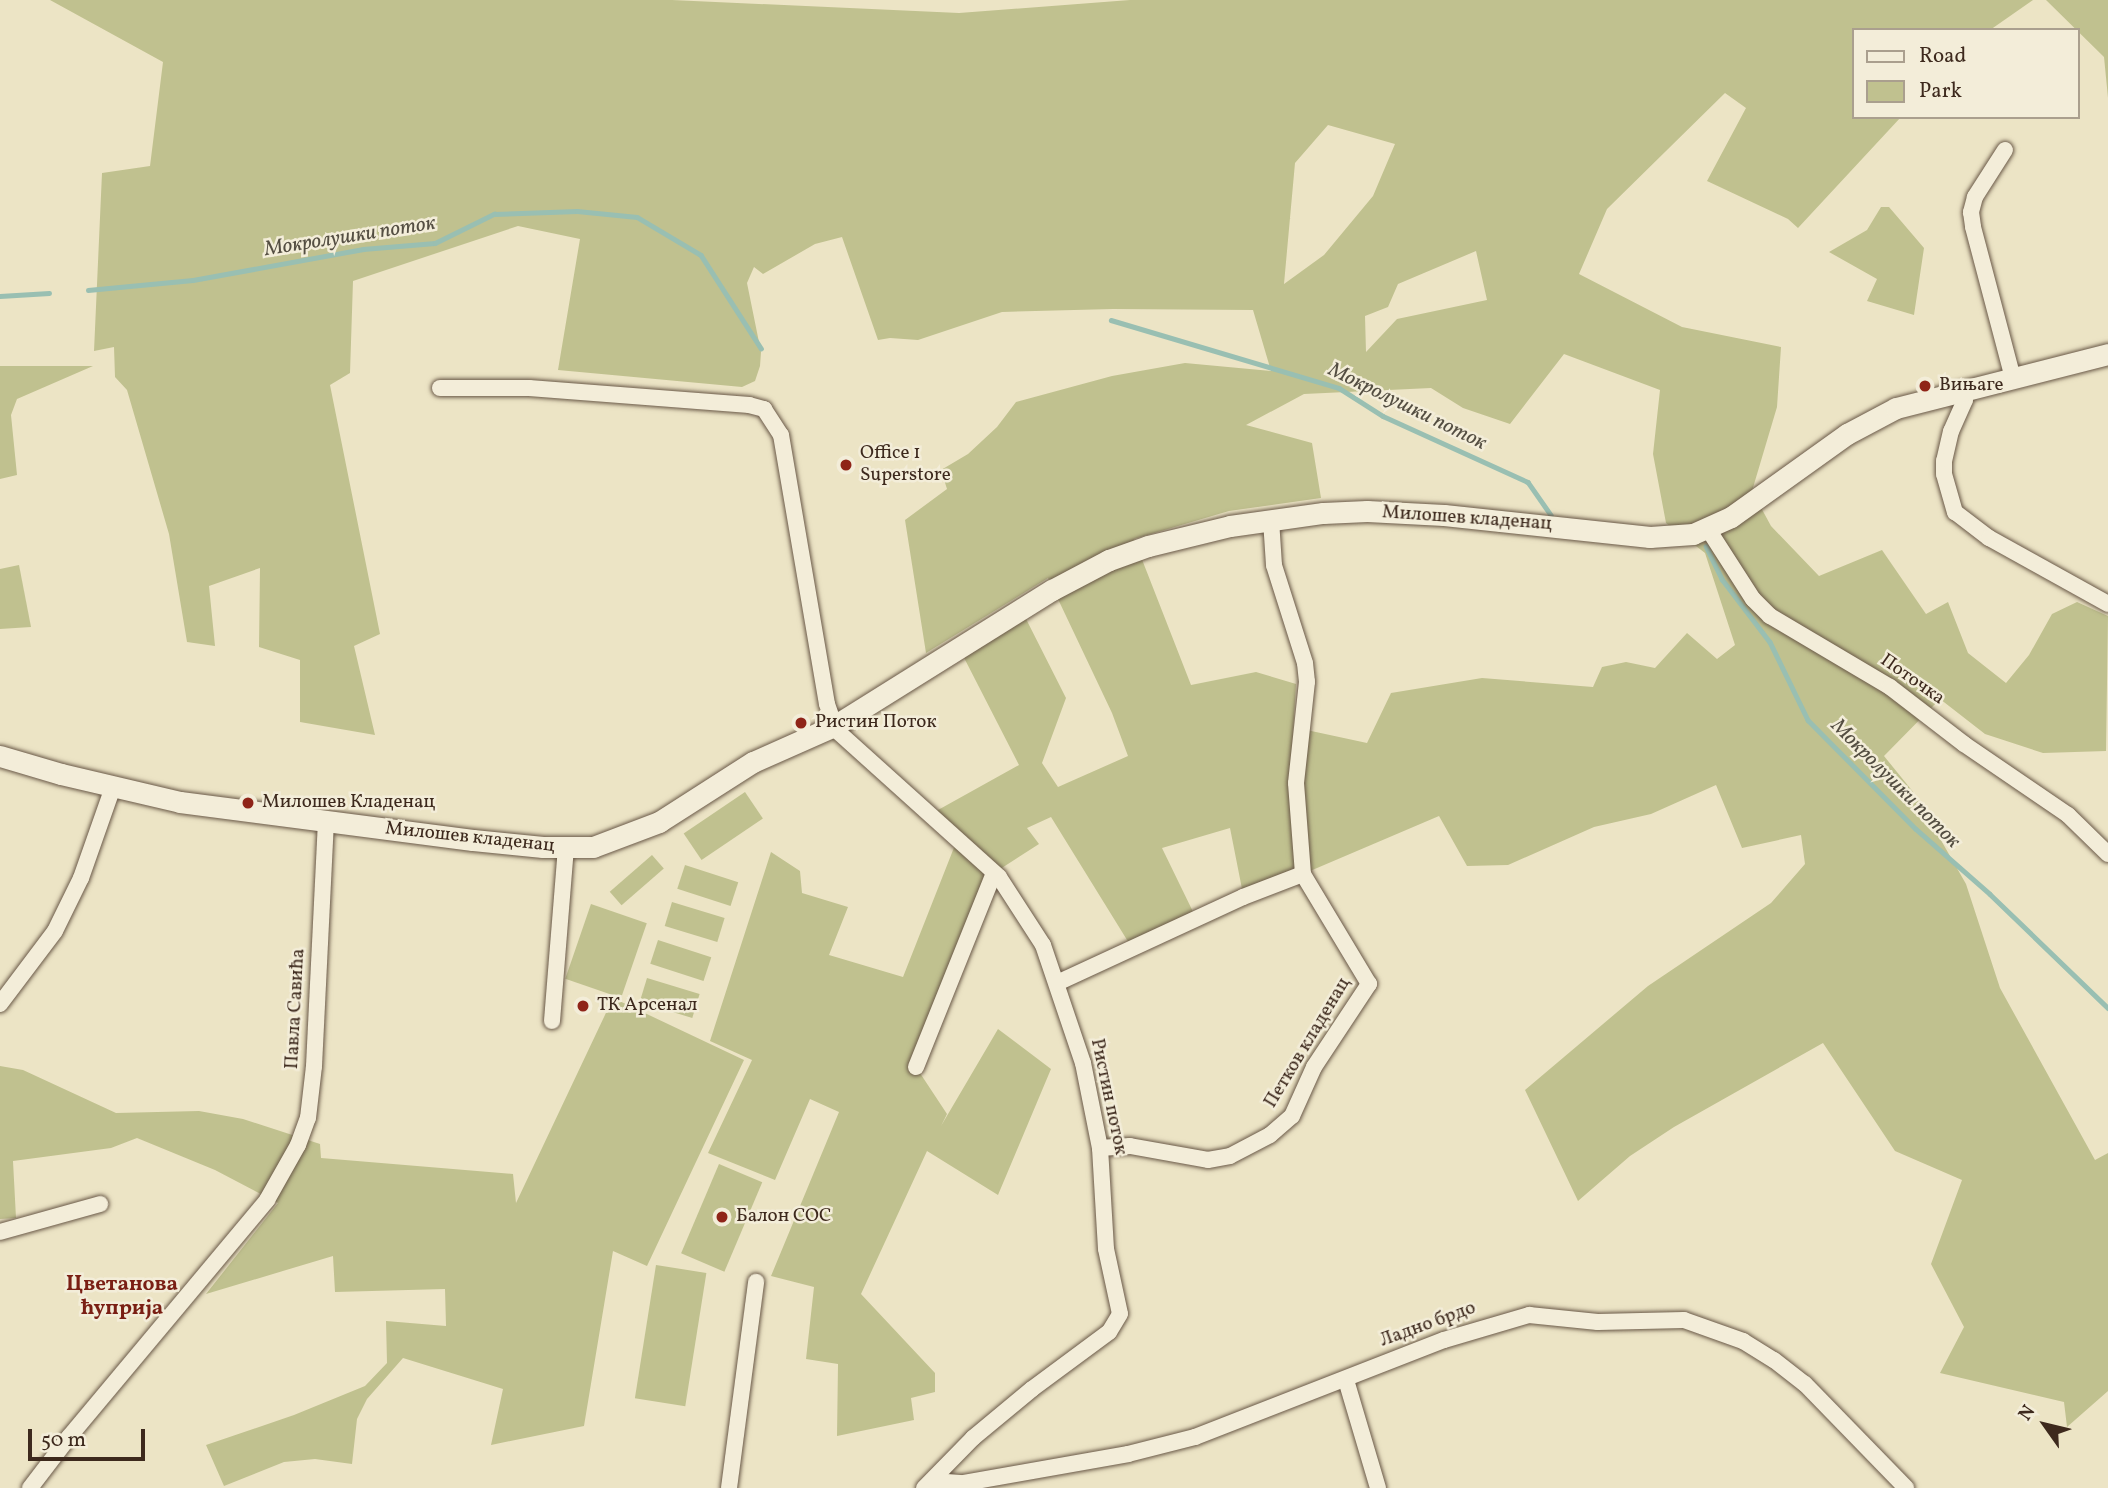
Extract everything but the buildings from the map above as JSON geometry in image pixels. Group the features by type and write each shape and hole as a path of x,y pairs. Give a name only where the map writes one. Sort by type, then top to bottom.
{"street":[{"path":"2005,150 1975,197 1971,212 2013,378"},
{"name":"Милошев кладенац","path":"0,756 180,802 326,822 566,848 593,847 641,831 753,762 834,726 1052,590 1109,561 1196,533 1271,520 1367,511 1444,515 1662,537 1693,534 1709,529 1756,500 1862,424 1896,408 2108,354"},
{"path":"440,388 529,388 749,405 764,410 781,435 827,704 834,726"},
{"path":"1965,389 1965,400 1951,431 1944,461 1944,474 1955,512 1989,538 2108,604"},
{"name":"Петков кладенац","path":"1100,1148 1130,1146 1195,1159 1221,1159 1270,1135 1292,1116 1314,1067 1369,982 1303,874 1296,783 1307,682 1305,663 1274,565 1271,520"},
{"name":"Поточка","path":"1709,529 1753,600 1770,616 1890,687 1965,744 2068,815 2108,854"},
{"name":"Ристин поток","path":"834,726 845,741 994,873 1025,914 1043,945 1058,983 1083,1063 1100,1148 1106,1249 1119,1310 1118,1320 1109,1332 1032,1389 973,1438 928,1484"},
{"path":"0,1004 55,931 81,878 113,787"},
{"name":"Павла Савића","path":"30,1488 274,1190 290,1165 309,1113 326,822"},
{"path":"552,1021 566,848"},
{"path":"916,1067 994,873"},
{"path":"1058,983 1242,897 1303,874"},
{"path":"0,1232 100,1204"},
{"path":"729,1488 742,1408 756,1282"},
{"name":"Ладно брдо","path":"928,1484 964,1483 1128,1454 1195,1437 1444,1340 1529,1315 1598,1322 1691,1322 1743,1342 1774,1360 1805,1384 1906,1488"},
{"path":"1346,1380 1378,1488"}],"green space":[{"path":"50,0 672,0 959,13 1130,0 2033,0 1993,28 1853,28 1853,119 1899,119 1798,228 1788,219 1707,181 1746,108 1725,93 1607,209 1579,274 1682,327 1781,347 1777,407 1752,491 1771,526 1819,576 1882,550 1926,614 1948,602 1968,653 2006,683 2029,655 2052,614 2077,602 2108,616 2106,751 2043,753 1985,734 1940,699 1884,756 1914,793 1966,884 2000,988 2095,1160 2108,1153 2108,1391 2067,1427 2064,1402 1940,1373 1964,1327 1931,1264 1962,1180 1895,1151 1823,1043 1674,1127 1630,1156 1578,1201 1525,1090 1648,986 1771,903 1805,864 1801,835 1742,848 1716,785 1651,814 1594,827 1508,865 1467,866 1439,816 1303,874 1302,729 1367,743 1391,693 1482,678 1593,687 1602,667 1626,662 1655,668 1687,633 1717,659 1735,645 1705,553 1666,523 1653,454 1660,390 1564,354 1510,424 1463,408 1431,388 1304,394 1246,425 1312,443 1321,498 1229,511 1134,539 1191,685 1256,672 1296,684 1290,785 1298,868 1242,889 1230,828 1162,848 1197,920 1132,948 1051,817 1027,828 1039,844 994,873 916,1067 947,1114 941,1126 998,1029 1051,1069 998,1195 927,1151 861,1294 935,1373 935,1392 911,1398 914,1420 837,1436 838,1364 806,1359 814,1287 771,1276 839,1112 810,1099 775,1180 708,1153 752,1060 710,1041 771,852 800,871 802,893 848,907 829,955 903,977 957,840 929,815 1019,765 959,648 1021,609 1066,698 1042,763 1058,787 1128,756 1112,713 1048,578 926,653 905,520 947,489 941,470 968,454 997,427 1016,402 1112,376 1185,363 1271,371 1253,310 1113,309 1002,312 918,340 878,340 842,237 815,244 763,274 754,267 747,283 761,352 760,366 755,381 742,387 558,370 580,239 518,226 353,281 350,373 330,385 380,634 354,646 375,735 300,722 300,660 259,647 260,568 209,586 215,646 187,642 169,534 127,390 115,377 114,347 94,351 102,173 150,166 163,62","holes":["1328,125 1395,144 1373,196 1324,255 1284,284 1295,163","1476,251 1487,300 1397,319 1366,352 1365,316 1388,307 1398,284"]},
{"path":"2046,0 2108,0 2108,98 2104,57 2080,33 2080,28 2074,28"},
{"path":"1881,207 1889,207 1924,248 1914,315 1867,301 1877,279 1829,252 1867,230"},
{"path":"0,366 93,366 17,399 11,415 17,475 0,479"},
{"path":"19,565 31,627 0,629 0,569"},
{"path":"745,792 763,819 702,860 684,833"},
{"path":"652,855 664,869 622,905 610,892"},
{"path":"685,865 738,882 731,906 677,889"},
{"path":"672,902 725,918 717,942 665,926"},
{"path":"591,904 647,923 621,998 565,979"},
{"path":"658,940 711,957 704,981 650,964"},
{"path":"647,978 700,994 692,1018 640,1002"},
{"path":"613,998 744,1060 647,1266 613,1251 584,1426 491,1445 503,1389 403,1358 367,1399 357,1419 352,1464 315,1459 284,1462 224,1486 206,1445 294,1415 365,1386 387,1363 386,1321 446,1326 445,1289 335,1292 333,1256 206,1294 278,1203 215,1170 137,1138 111,1148 13,1161 16,1218 0,1219 0,1066 23,1070 116,1113 199,1111 243,1119 320,1144 321,1158 513,1174 516,1203"},
{"name":"Балон СОС","path":"719,1164 762,1182 724,1272 681,1253"},
{"path":"656,1265 706,1273 685,1406 635,1398"}],"waterway":[{"name":"Мокролушки поток","path":"88,290 193,280 363,249 435,243 494,214 577,211 637,217 701,255 761,348"},
{"name":"Мокролушки поток","path":"0,296 49,293"},
{"name":"Мокролушки поток","path":"1111,320 1339,388 1383,416 1528,482 1551,515"},
{"name":"Мокролушки поток","path":"1706,546 1722,579 1770,642 1808,720 1916,829 1990,894 2108,1008"}],"place":[{"name":"Вињаге","path":"1925,386"},
{"name":"Office 1 Superstore","path":"846,465"},
{"name":"Ристин Поток","path":"801,723"},
{"name":"Милошев Кладенац","path":"248,803"},
{"name":"ТК Арсенал","path":"583,1006"},
{"name":"Балон СОС","path":"722,1217"}],"district":[{"name":"Цветанова ћуприја","path":"122,1297"}]}
